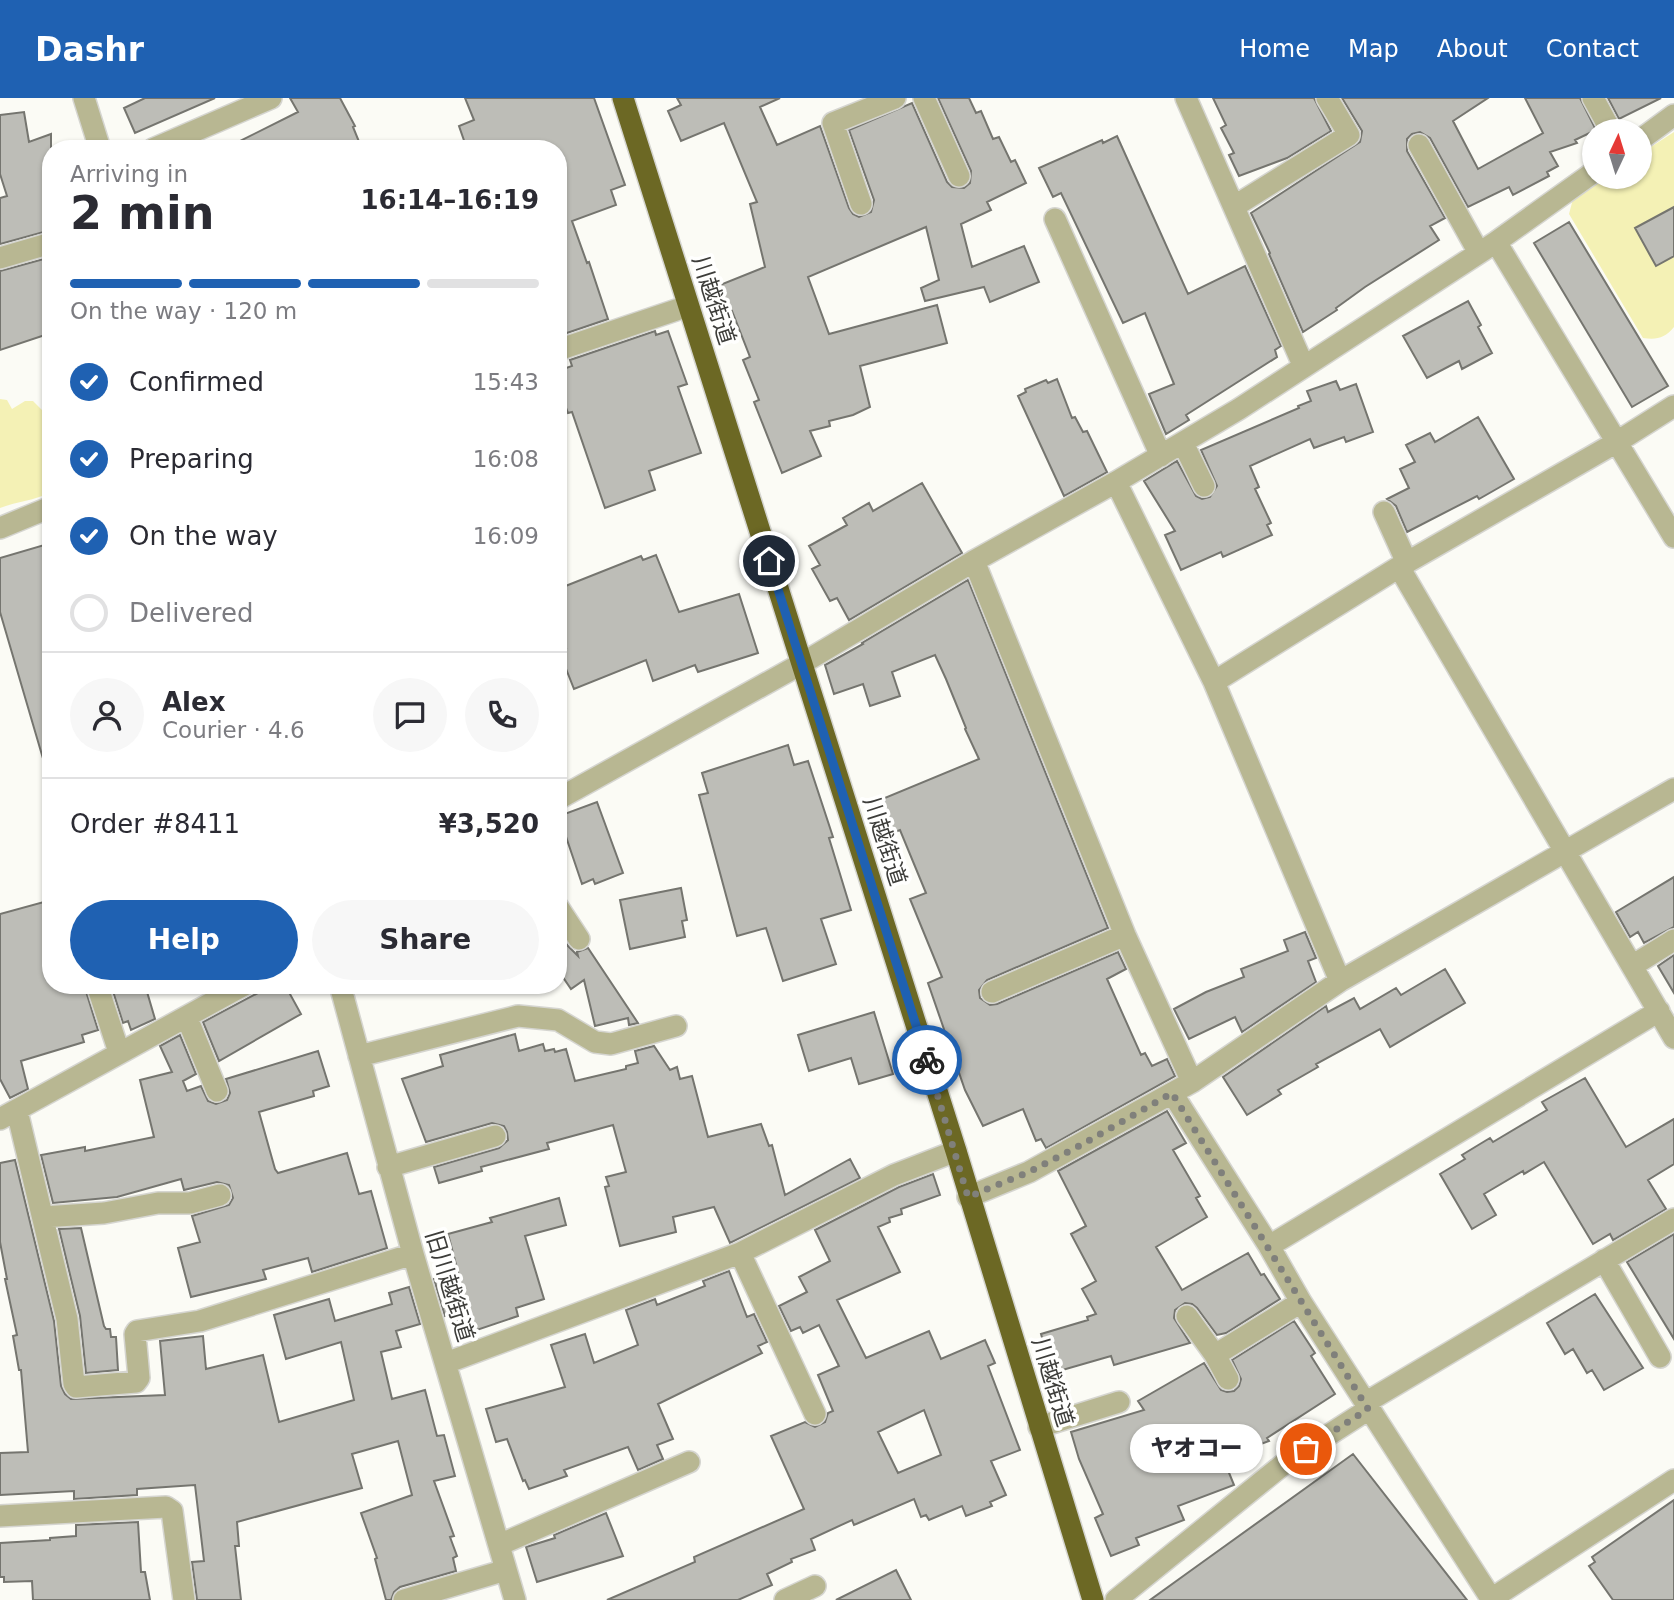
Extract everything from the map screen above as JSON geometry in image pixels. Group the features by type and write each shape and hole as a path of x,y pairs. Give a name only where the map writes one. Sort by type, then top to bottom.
{"highway":[{"name":"川越街道","path":"623,98 956,1151 1093,1600"}],"street":[{"path":"84,98 97,140"},
{"path":"174,140 271,98"},
{"path":"861,204 833,123 869,103 895,98"},
{"path":"924,98 960,176"},
{"path":"1186,98 1304,367"},
{"path":"1235,206 1349,135 1328,98"},
{"path":"1593,98 1604,119"},
{"path":"1652,134 1672,123"},
{"path":"1419,145 1617,442 1674,537"},
{"path":"567,794 801,664 974,561 1184,443 1488,248 1582,181"},
{"path":"1055,219 1161,456"},
{"path":"0,258 42,246"},
{"path":"567,347 688,306"},
{"path":"1214,682 1403,565 1617,442 1674,406"},
{"path":"1184,443 1204,486"},
{"path":"1116,482 1214,682 1340,981"},
{"path":"0,527 42,510"},
{"path":"1384,512 1403,565 1564,852 1674,1038"},
{"path":"974,561 1125,934 1192,1082"},
{"path":"968,1197 1029,1172 1192,1082 1340,981 1674,789"},
{"path":"567,921 579,939"},
{"path":"992,992 1125,934"},
{"path":"1632,966 1674,940"},
{"path":"100,994 119,1052"},
{"path":"228,994 8,1115 43,1217 67,1319 76,1387 136,1382 139,1378 135,1334 137,1331 200,1321 413,1254"},
{"name":"旧川越街道","path":"342,994 388,1167 515,1600"},
{"path":"1269,1246 1660,1011"},
{"path":"359,1056 518,1016 558,1020 595,1042 611,1044 676,1026"},
{"path":"187,1018 216,1091"},
{"path":"1172,1093 1269,1246 1301,1302 1491,1599 1674,1480"},
{"path":"388,1167 495,1136"},
{"path":"446,1363 740,1253 894,1175 956,1151"},
{"path":"43,1217 104,1213 158,1203 190,1203 220,1195"},
{"path":"1116,1600 1285,1463 1367,1406 1674,1219"},
{"path":"740,1253 816,1414"},
{"path":"1604,1260 1660,1357"},
{"path":"1215,1355 1301,1302"},
{"path":"1187,1316 1215,1355 1228,1379"},
{"path":"1039,1427 1119,1402"},
{"path":"499,1545 689,1462"},
{"path":"0,1516 166,1507 172,1511 184,1600"},
{"path":"404,1600 506,1570"},
{"path":"785,1600 815,1586"}],"shaded area":[{"path":"1674,132 1674,327 1667,334 1652,339 1643,338 1569,214 1573,199 1587,189 1652,189 1652,146"},
{"path":"0,399 7,400 12,409 25,401 33,401 42,410 42,495 0,508"}],"building":[{"path":"145,98 215,98 135,133 124,108"},
{"path":"290,98 340,98 355,126 353,127 358,140 242,140 298,112"},
{"path":"465,98 594,98 625,185 611,190 616,205 572,221 608,319 567,333 567,140 464,140 459,126 474,120"},
{"path":"677,98 780,98 760,107 777,145 820,126 849,208 859,217 871,212 874,200 849,130 912,103 947,182 952,187 964,188 970,183 971,171 938,98 969,98 976,113 981,111 993,139 999,137 1011,162 1015,160 1026,183 987,202 991,210 961,224 972,267 1024,246 1039,282 990,302 984,287 925,301 921,288 939,280 926,227 808,277 829,334 937,305 947,343 860,366 870,407 829,421 830,426 810,431 821,456 782,473 754,402 759,400 743,360 750,357 732,311 726,313 715,287 765,267 750,204 757,202 724,123 681,141 668,111 681,105"},
{"path":"1213,98 1314,98 1331,131 1287,158 1239,176 1229,155 1234,153 1221,128 1226,125"},
{"path":"1342,98 1488,98 1453,121 1478,169 1543,133 1525,98 1580,98 1590,119 1582,119 1582,137 1575,140 1577,143 1550,152 1558,166 1547,172 1549,176 1513,195 1509,187 1468,207 1430,138 1420,132 1412,134 1407,139 1407,151 1445,218 1430,226 1439,240 1365,287 1336,308 1337,310 1303,332 1251,213 1360,142 1362,131"},
{"path":"1608,98 1661,98 1619,119"},
{"path":"24,112 29,142 51,134 51,140 42,140 42,232 0,244 0,198 7,196 0,174 0,115"},
{"path":"1117,136 1188,294 1245,266 1281,346 1275,350 1277,357 1186,415 1189,420 1166,434 1149,394 1174,384 1145,313 1123,323 1061,193 1053,197 1039,168"},
{"path":"1674,207 1674,256 1656,266 1635,228"},
{"path":"1569,222 1668,386 1632,407 1534,243"},
{"path":"42,259 42,336 0,350 0,271"},
{"path":"1468,301 1492,353 1462,369 1459,361 1427,378 1403,336"},
{"path":"655,331 656,335 668,331 687,384 678,387 701,453 649,471 655,490 605,508 572,412 568,413 567,410 567,368 572,366 570,360"},
{"path":"1057,379 1072,418 1075,417 1083,432 1087,431 1107,472 1064,496 1018,396 1026,392 1025,389 1046,380 1048,383"},
{"path":"1336,381 1340,390 1356,384 1373,432 1346,442 1344,437 1314,448 1310,439 1250,466 1259,487 1255,489 1271,523 1267,525 1272,535 1223,557 1221,552 1181,570 1165,535 1175,531 1144,481 1177,461 1196,496 1202,499 1210,497 1217,486 1201,450 1299,408 1298,406 1311,401 1307,391"},
{"path":"1478,417 1514,479 1479,499 1477,496 1407,532 1396,506 1387,499 1409,488 1400,469 1415,462 1406,445 1430,433 1435,442"},
{"path":"922,483 962,553 849,620 837,598 830,601 812,569 820,565 809,546 847,525 843,518 869,503 873,511"},
{"path":"42,546 42,755 0,612 0,558"},
{"path":"656,555 679,612 739,594 758,653 698,672 695,665 653,681 646,660 574,689 567,671 567,585 641,556 643,560"},
{"path":"968,580 1108,928 987,980 979,990 980,998 990,1005 997,1004 1118,952 1126,969 1107,979 1141,1055 1145,1053 1152,1066 1167,1059 1175,1076 1046,1148 1041,1139 1036,1141 1023,1109 983,1126 965,1090 928,983 942,977 910,899 926,893 900,830 887,835 875,802 979,759 946,679 935,655 892,672 900,696 870,706 863,684 834,694 825,665"},
{"path":"788,745 794,765 808,761 833,837 829,838 851,910 821,919 836,964 783,981 766,928 737,936 699,795 708,793 702,773"},
{"path":"597,802 623,873 595,884 593,879 582,884 567,840 567,813"},
{"path":"1674,877 1674,927 1644,943 1638,932 1630,937 1616,912"},
{"path":"681,888 687,920 682,921 685,937 630,949 620,900"},
{"path":"42,902 42,994 87,994 98,1030 82,1035 84,1042 21,1061 28,1089 10,1098 0,1079 0,914"},
{"path":"1305,932 1316,958 1308,961 1316,982 1242,1032 1235,1017 1189,1039 1174,1009 1206,992 1244,977 1241,969 1288,951 1284,940"},
{"path":"567,944 578,956 577,952 588,948 638,1023 629,1025 628,1018 595,1026 584,980 571,989 567,983"},
{"path":"1674,955 1674,993 1658,966"},
{"path":"1445,969 1465,1003 1390,1047 1380,1029 1316,1064 1318,1067 1278,1090 1281,1094 1247,1115 1223,1077 1326,1006 1328,1012 1354,998 1360,1009 1396,988 1401,995"},
{"path":"114,994 148,994 155,1019 131,1030 128,1021 123,1023"},
{"path":"256,994 290,994 301,1014 219,1061 203,1022"},
{"path":"874,1012 893,1074 859,1084 851,1058 809,1071 798,1035"},
{"path":"515,1034 519,1051 543,1044 545,1051 566,1049 575,1081 626,1069 626,1066 638,1063 635,1051 654,1046 670,1070 677,1067 680,1079 692,1076 708,1137 761,1124 769,1146 772,1145 785,1195 850,1159 860,1178 730,1243 714,1207 673,1217 676,1232 620,1246 605,1187 609,1186 606,1177 626,1172 613,1125 547,1143 549,1149 481,1167 482,1171 439,1183 434,1167 499,1148 508,1140 507,1132 504,1126 492,1123 426,1142 402,1079 443,1066 440,1055"},
{"path":"180,1035 196,1074 183,1081 187,1091 201,1086 208,1101 216,1104 227,1100 230,1093 226,1079 318,1051 329,1086 313,1091 314,1096 259,1112 275,1169 278,1173 347,1153 359,1194 371,1191 387,1248 312,1272 308,1258 263,1270 266,1279 191,1297 178,1248 200,1242 192,1216 229,1205 233,1198 229,1185 217,1182 184,1190 181,1179 117,1197 53,1203 41,1155 85,1147 85,1151 154,1137 140,1080 172,1072 160,1046"},
{"path":"1585,1078 1626,1147 1674,1119 1674,1164 1648,1180 1666,1209 1613,1240 1610,1234 1593,1244 1544,1162 1484,1194 1496,1215 1472,1229 1440,1174 1465,1159 1462,1155 1490,1138 1493,1142 1547,1110 1542,1102"},
{"path":"1167,1111 1186,1143 1173,1150 1200,1196 1196,1198 1207,1217 1156,1247 1182,1290 1248,1253 1280,1299 1226,1333 1217,1335 1197,1308 1185,1303 1175,1310 1174,1318 1190,1343 1114,1365 1111,1356 1052,1373 1041,1334 1088,1320 1087,1317 1096,1314 1082,1289 1096,1281 1071,1234 1086,1226 1058,1171"},
{"path":"15,1160 54,1321 61,1386 71,1399 165,1395 160,1341 203,1336 206,1369 263,1355 279,1422 354,1400 341,1342 286,1359 274,1315 329,1299 335,1321 392,1304 389,1293 409,1287 420,1324 396,1331 401,1347 381,1352 392,1399 425,1390 437,1436 444,1435 455,1476 434,1481 454,1536 450,1537 457,1556 453,1558 456,1571 400,1587 391,1600 386,1600 375,1559 377,1558 361,1513 412,1495 398,1441 352,1454 362,1488 237,1522 239,1546 235,1546 241,1600 197,1600 192,1562 204,1561 195,1485 137,1489 137,1495 74,1499 74,1491 0,1495 0,1453 28,1452 21,1370 13,1336 17,1335 0,1242 0,1163"},
{"path":"933,1174 940,1195 901,1209 902,1214 889,1218 890,1222 878,1227 900,1272 837,1300 866,1358 929,1331 941,1359 985,1340 995,1363 988,1366 1020,1450 991,1461 1006,1495 990,1502 992,1506 966,1516 962,1506 929,1520 926,1515 921,1517 914,1499 854,1525 852,1520 811,1539 815,1550 791,1559 792,1562 767,1574 772,1585 738,1600 607,1600 695,1562 694,1557 804,1509 771,1436 805,1422 815,1427 825,1422 828,1413 833,1411 818,1375 839,1366 819,1325 803,1333 800,1327 791,1331 779,1306 807,1292 799,1277 830,1261 815,1230 899,1187","holes":["924,1410 941,1455 898,1473 878,1432"]},
{"path":"559,1198 566,1225 525,1236 544,1299 516,1308 518,1316 462,1335 455,1313 445,1316 434,1279 458,1272 448,1234 492,1222 490,1218"},
{"path":"81,1228 104,1326 110,1329 111,1337 116,1337 118,1370 86,1373 80,1316 59,1229"},
{"path":"1674,1234 1674,1339 1627,1262"},
{"path":"729,1271 747,1317 754,1314 767,1342 758,1346 762,1353 658,1404 673,1439 657,1445 663,1459 638,1470 628,1447 564,1470 567,1476 529,1489 525,1480 523,1481 507,1439 496,1442 486,1409 565,1387 551,1345 585,1334 594,1363 638,1345 626,1310 655,1299 657,1305 705,1286 703,1281"},
{"path":"1595,1294 1643,1368 1604,1390 1592,1370 1587,1373 1573,1349 1565,1354 1547,1323"},
{"path":"1294,1321 1315,1353 1311,1356 1335,1394 1267,1438 1269,1441 1223,1458 1234,1485 1178,1506 1184,1520 1136,1538 1139,1545 1111,1556 1095,1518 1103,1514 1079,1459 1071,1432 1144,1410 1138,1401 1204,1363 1221,1390 1234,1391 1241,1379 1232,1360"},
{"path":"1353,1454 1467,1600 1150,1600 1193,1569"},
{"path":"1674,1500 1674,1600 1613,1600 1589,1566 1595,1562 1592,1557"},
{"path":"606,1513 623,1556 537,1582 526,1547 555,1538 554,1535"},
{"path":"138,1522 141,1572 145,1572 150,1600 33,1600 32,1581 4,1582 4,1577 0,1577 0,1543 76,1536 76,1525"},
{"path":"896,1570 911,1600 836,1600"}],"way so far":[{"path":"927,1060 968,1197 1029,1172 1172,1093 1368,1409 1306,1449"}],"place":[{"name":"ヤオコー","path":"1306,1449"}],"route":[{"path":"769,561 927,1060"}]}
